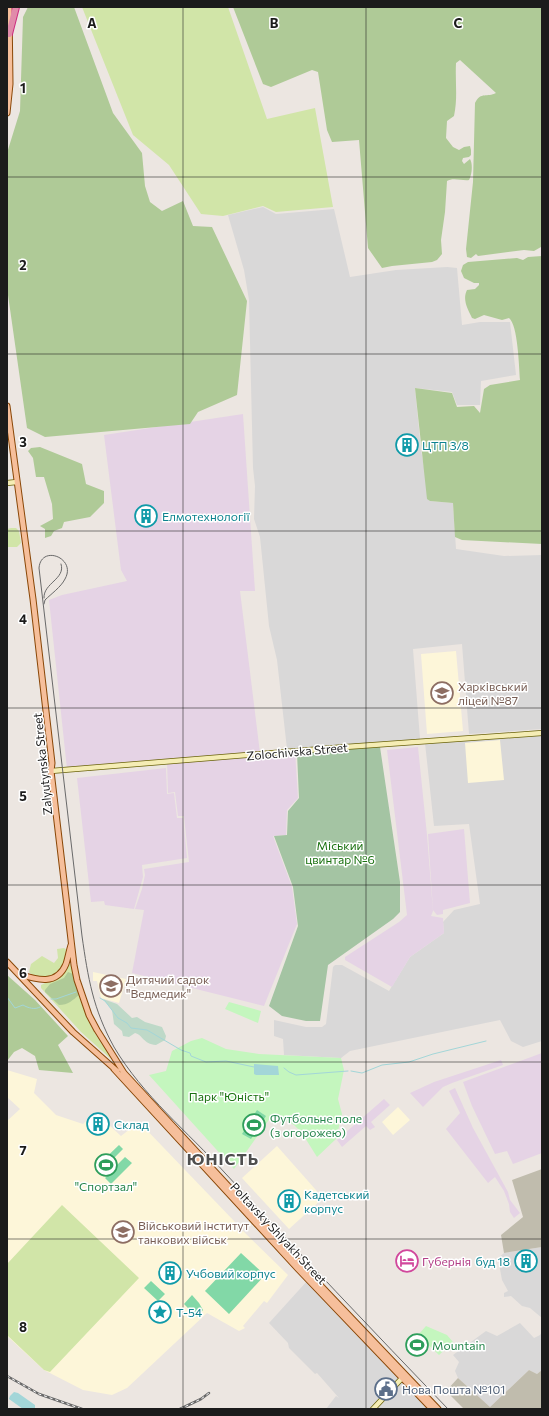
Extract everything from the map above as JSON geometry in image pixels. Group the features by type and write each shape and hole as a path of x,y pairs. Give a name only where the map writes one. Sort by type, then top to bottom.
{"highway":[{"path":"9,34 16,7"}],"main road":[{"path":"7,112 9,100 10,63 9,7"},
{"path":"7,70 10,63"},
{"name":"Zalyutynska Street","path":"7,406 40,658 74,965 82,997 97,1030 122,1070 149,1100"},
{"path":"18,974 34,980 45,980 58,975 66,964 72,944"},
{"name":"Poltavsky Shlyakh Street","path":"7,962 73,1032 114,1069 134,1084"},
{"path":"66,964 70,962 74,965"},
{"name":"Poltavsky Shlyakh Street","path":"114,1069 298,1269 404,1377 438,1409"},
{"name":"Poltavsky Shlyakh Street","path":"149,1100 432,1409"}],"street":[{"path":"7,483 17,482"},
{"name":"Zolochivska Street","path":"52,771 352,746 542,733"},
{"path":"373,1409 404,1377"}],"shaded area":[{"path":"263,207 276,214 334,209 350,277 396,270 447,267 457,268 462,325 480,322 510,322 516,375 481,381 480,405 457,405 452,392 415,388 421,450 430,501 453,503 456,549 504,556 542,555 542,729 469,734 462,644 413,649 420,739 287,749 277,660 269,626 260,537 254,519 255,486 253,468 249,300 244,270 228,215"},
{"path":"243,414 255,591 240,591 260,753 295,751 298,798 287,810 286,835 273,836 292,887 297,924 264,1006 132,973 144,910 135,909 142,889 145,875 144,869 189,862 184,816 178,816 175,792 168,793 167,761 67,769 49,600 62,595 127,581 121,570 104,435"},
{"name":"Харківський ліцей №87","path":"456,651 463,731 427,734 421,654"},
{"path":"542,735 542,1041 523,1047 511,1041 500,1020 350,1051 341,1058 284,1055 283,1039 274,1036 274,1020 306,1027 322,1027 326,1024 333,967 335,965 342,965 389,991 410,957 444,933 443,922 454,910 480,904 469,824 434,826 425,743"},
{"path":"500,740 504,780 468,783 465,743"},
{"path":"418,747 433,911 431,916 443,918 444,933 410,957 392,987 345,960 345,957 399,922 407,915 387,750"},
{"path":"166,768 167,794 174,793 177,818 183,818 187,858 142,865 143,877 134,909 105,905 104,901 91,902 77,778"},
{"path":"464,829 470,903 443,910 443,914 437,915 433,910 428,834"},
{"name":"Дитячий садок \"Ведмедик\"","path":"93,972 126,979 119,1003 101,998 97,981 93,981"},
{"path":"542,1053 542,1153 513,1164 507,1151 495,1154 472,1106 463,1082"},
{"path":"501,1060 503,1065 443,1087 423,1107 410,1093 434,1082"},
{"name":"Військовий інститут танкових військ","path":"7,1070 37,1079 34,1093 56,1115 83,1124 95,1112 121,1136 139,1122 235,1222 232,1225 240,1233 243,1231 288,1275 267,1303 264,1301 243,1326 245,1328 239,1331 207,1313 127,1388 112,1395 83,1390 44,1370 7,1336 7,1121 20,1109 7,1097"},
{"path":"455,1088 473,1128 508,1192 510,1200 520,1213 514,1218 510,1212 509,1204 504,1191 495,1177 488,1183 446,1129 460,1113 449,1091"},
{"path":"384,1099 390,1105 371,1122 375,1127 370,1130 366,1126 342,1147 337,1140"},
{"path":"398,1107 410,1120 393,1135 382,1122"},
{"name":"Військовий інститут танкових військ","path":"277,1146 323,1198 289,1229 242,1178"},
{"path":"542,1169 542,1247 504,1253 501,1235 523,1217 512,1180"},
{"path":"542,1247 542,1318 530,1308 522,1306 511,1296 504,1297 504,1293 508,1291 502,1280 498,1258 504,1253"},
{"path":"308,1280 431,1409 326,1409 336,1396 339,1398 317,1373 315,1374 289,1348 288,1343 269,1323"},
{"path":"520,1323 534,1338 542,1332 542,1370 537,1374 529,1370 490,1407 458,1378 455,1371 459,1362 453,1355 486,1331 497,1336"},
{"path":"529,1370 537,1374 542,1370 542,1409 464,1409 446,1391 458,1378 490,1407"}],"green space":[{"path":"28,7 74,7 113,113 142,153 145,186 150,202 162,211 183,201 193,226 212,227 247,301 237,395 198,412 190,424 45,437 27,428 7,288 7,153 20,111 23,17"},
{"path":"82,7 228,7 267,119 315,108 333,207 276,212 263,206 223,216 201,214 169,165 133,135"},
{"path":"233,7 542,7 541,247 534,251 524,250 478,256 476,254 471,258 467,257 466,249 473,182 475,103 477,99 482,96 496,93 460,60 456,63 456,96 454,116 447,121 446,138 453,147 459,150 470,146 471,155 463,158 462,161 464,164 470,159 472,170 469,180 452,179 447,181 441,240 442,254 437,260 432,262 382,268 368,248 359,140 332,142 327,130 318,72 312,70 271,87 263,84"},
{"path":"542,256 542,544 462,540 455,537 453,503 430,501 427,499 415,388 452,393 457,407 474,406 480,413 484,389 490,385 520,380 518,347 512,322 509,318 502,320 484,315 475,319 472,318 466,304 465,297 467,290 475,289 479,283 474,283 464,278 461,271 463,265 468,262 517,258 523,260 528,257"},
{"path":"40,447 82,464 86,484 104,491 104,503 90,517 64,522 62,528 54,531 51,536 45,538 45,529 40,526 53,519 52,504 44,477 36,477 33,458 28,451 31,448"},
{"path":"16,528 19,531 21,543 17,547 7,547 7,529"},
{"name":"Міський цвинтар №6","path":"380,747 400,882 400,912 393,919 328,965 320,1021 306,1021 282,1016 269,1006 298,926 293,887 274,836 287,835 288,811 299,798 297,753"},
{"path":"64,948 67,950 65,964 54,975 35,977 29,972 31,964 42,956 54,963 58,958 57,949"},
{"path":"69,964 72,965 84,1010 96,1035 107,1050 111,1059 81,1032 41,988 41,985 57,977"},
{"path":"68,972 73,974 79,995 68,1003 59,1005 45,992 45,990 50,984 64,978"},
{"path":"7,975 35,1000 68,1036 58,1045 73,1073 39,1070 35,1056 22,1048 14,1052 7,1061"},
{"path":"103,999 117,1004 132,1018 137,1017 145,1022 162,1027 166,1036 165,1040 156,1045 148,1043 135,1033 129,1037 123,1036 122,1031 114,1024 112,1010"},
{"path":"229,1002 261,1011 258,1023 225,1009"},
{"name":"Парк \"Юність\"","path":"202,1038 226,1049 259,1054 341,1058 344,1070 338,1099 342,1114 336,1139 317,1157 302,1133 294,1125 273,1114 234,1169 149,1075 166,1071 172,1051 191,1041"},
{"name":"Футбольне поле (з огорожею)","path":"257,1110 266,1116 251,1139 242,1134"},
{"name":"\"Спортзал\"","path":"119,1145 123,1149 110,1162 115,1167 125,1157 132,1163 111,1184 105,1178 110,1173 105,1168 100,1172 95,1168"},
{"path":"62,1205 139,1278 50,1372 44,1370 7,1335 7,1264"},
{"path":"241,1253 265,1275 229,1314 205,1291"},
{"path":"151,1281 165,1294 158,1301 144,1288"},
{"path":"192,1295 203,1310 197,1317 184,1304"},
{"path":"426,1326 447,1335 453,1342 439,1355 418,1335"}],"water":[{"path":"254,1064 278,1066 279,1075 256,1075 254,1074"},
{"path":"14,1392 18,1393 35,1405 35,1408 23,1409 9,1399"}],"waterway":[{"path":"51,999 56,999 76,992"},
{"path":"7,997 15,1008 23,1005 32,1008 40,1007"},
{"path":"100,998 105,1001 118,1018 127,1023 131,1028 147,1030 181,1050 190,1053 191,1056 206,1062 226,1061 254,1067"},
{"path":"351,1071 362,1073 382,1065 409,1062 433,1054 486,1041"},
{"path":"284,1068 296,1075 348,1071"}],"tram line":[{"path":"44,604 45,600 63,582 67,572 66,565 63,560 51,555 41,561 39,568 82,936 92,993 101,1020 114,1047 138,1082 152,1098 211,1158 448,1409"},
{"path":"44,598 47,588 60,574 62,569 61,564"}],"railway":[{"path":"7,1376 39,1394 82,1409"},
{"path":"180,1409 201,1399 209,1393"}],"place":[{"name":"ЦТП 3/8","path":"407,445"},
{"name":"Елмотехнології","path":"146,516"},
{"name":"Харківський ліцей №87","path":"442,693"},
{"name":"Дитячий садок \"Ведмедик\"","path":"111,986"},
{"name":"Склад","path":"98,1124"},
{"name":"Футбольне поле (з огорожею)","path":"254,1125"},
{"name":"\"Спортзал\"","path":"106,1165"},
{"name":"Кадетський корпус","path":"289,1201"},
{"name":"Військовий інститут танкових військ","path":"123,1232"},
{"name":"Губернія","path":"407,1261"},
{"name":"буд 18","path":"526,1261"},
{"name":"Учбовий корпус","path":"170,1273"},
{"name":"Т-54","path":"160,1312"},
{"name":"Mountain","path":"417,1345"},
{"name":"Нова Пошта №101","path":"386,1389"}],"district":[{"name":"ЮНІСТЬ","path":"223,1158"}]}
